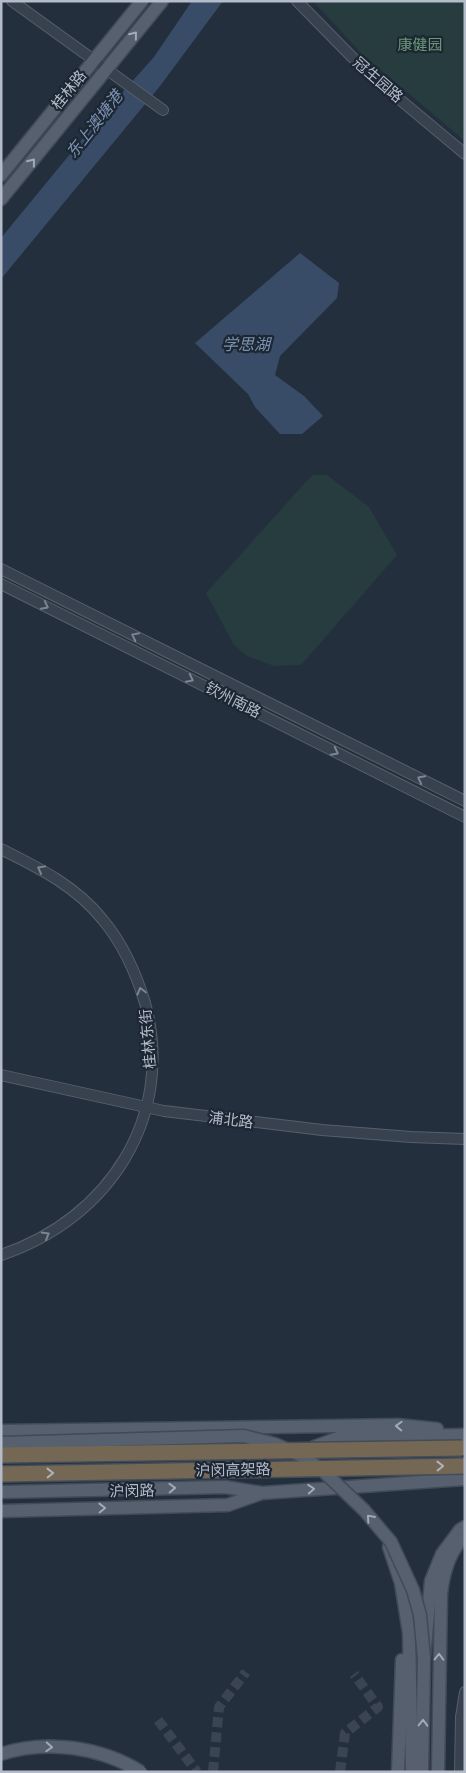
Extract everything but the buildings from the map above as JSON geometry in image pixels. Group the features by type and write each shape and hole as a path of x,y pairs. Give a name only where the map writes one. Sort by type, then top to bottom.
{"highway":[{"name":"沪闵高架路","path":"1,1455 464,1445"},
{"name":"沪闵高架路","path":"1,1474 465,1466"}],"main road":[{"name":"桂林路","path":"1,175 142,1"},
{"name":"桂林路","path":"1,199 162,1"},
{"path":"1,1431 398,1425 465,1431"},
{"path":"1,1438 168,1435 227,1447"},
{"path":"1,1443 244,1436 275,1444 300,1455 321,1469 364,1510 391,1542 413,1590 420,1615 424,1658"},
{"path":"1,1449 464,1445"},
{"name":"沪闵路","path":"1,1492 225,1487 262,1493 465,1479"},
{"name":"沪闵路","path":"1,1511 228,1505 262,1493"},
{"path":"422,1772 424,1658 431,1581 442,1554 460,1530 465,1527"},
{"path":"438,1772 442,1578 449,1560 465,1534"},
{"path":"386,1536 401,1583 409,1633 412,1772"},
{"path":"398,1772 402,1660"},
{"path":"1,1754 40,1746 62,1747 90,1751 117,1759 141,1772"}],"street":[{"path":"12,1 159,107"},
{"name":"冠生园路","path":"297,1 374,78 465,154"},
{"name":"钦州南路","path":"1,569 465,801"},
{"name":"钦州南路","path":"1,584 465,817"},
{"name":"桂林东街","path":"1,849 43,870 76,892 103,919 123,949 139,982 149,1019 153,1059 147,1108 131,1148 114,1176 93,1200 48,1235 21,1248 1,1254"},
{"name":"浦北路","path":"1,1075 164,1111 322,1130 465,1139"},
{"path":"460,1772 461,1717 465,1692"}],"green space":[{"name":"康健园","path":"313,1 465,1 465,141 362,54"},
{"path":"312,475 327,475 369,507 397,555 301,665 274,666 247,656 234,645 206,593"}],"water":[{"path":"192,1 223,1 160,86 1,279 1,238 103,114 154,57"},
{"name":"学思湖","path":"300,253 339,283 337,298 280,356 275,375 304,396 323,416 302,434 280,434 255,407 248,394 195,343"}],"tunnel":[{"path":"213,1772 219,1707 246,1672"},
{"path":"340,1772 345,1733 378,1707 354,1674"},
{"path":"158,1720 197,1772"}],"water label":[{"name":"东上澳塘港","path":"94,124"}]}
